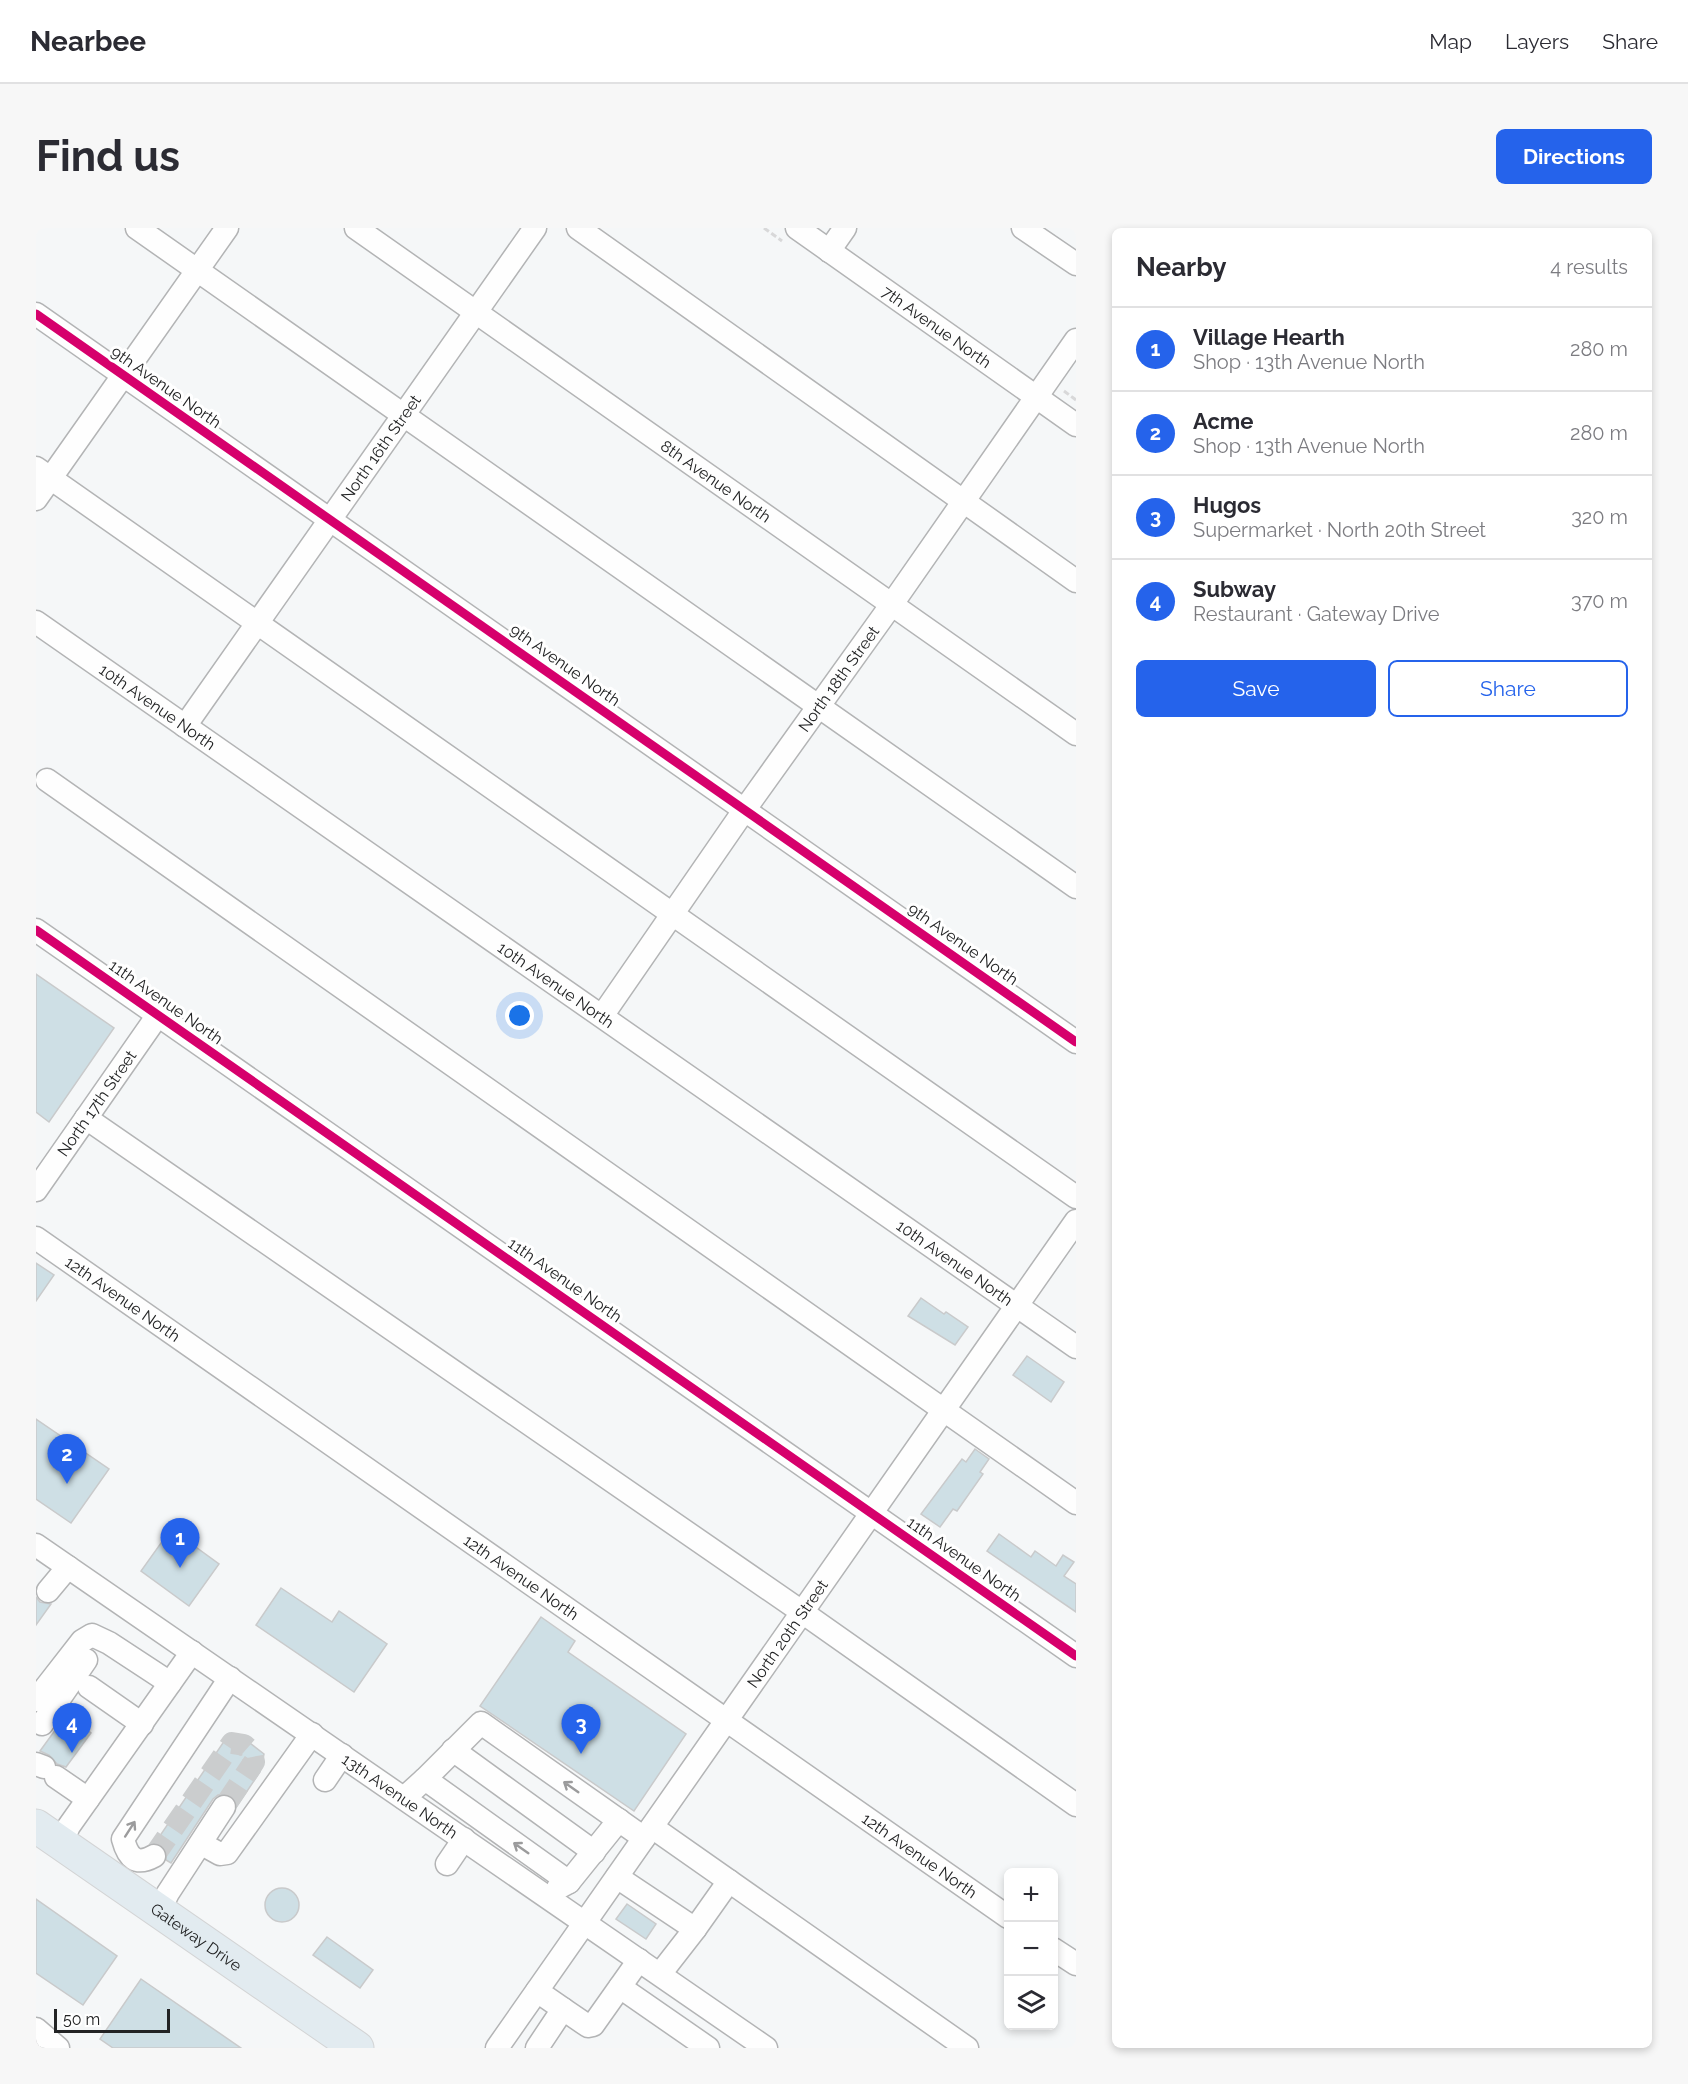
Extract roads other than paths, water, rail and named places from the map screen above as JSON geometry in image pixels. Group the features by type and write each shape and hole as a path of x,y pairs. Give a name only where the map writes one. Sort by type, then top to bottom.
{"highway":[{"name":"Gateway Drive","path":"44,1840 159,1911 357,2048"},
{"name":"Gateway Drive","path":"44,1840 324,2048"}],"street":[{"path":"137,228 1076,887"},
{"path":"36,499 43,473 122,375 227,228"},
{"name":"8th Avenue North","path":"356,228 1076,734"},
{"name":"North 16th Street","path":"185,726 535,228"},
{"path":"578,228 1076,581"},
{"name":"7th Avenue North","path":"797,228 1076,425"},
{"path":"830,251 845,228"},
{"path":"1023,228 1076,264"},
{"name":"9th Avenue North","path":"36,314 1076,1042"},
{"name":"North 18th Street","path":"602,1016 1076,340"},
{"path":"43,473 1076,1197"},
{"name":"10th Avenue North","path":"36,621 1076,1347"},
{"path":"47,780 1076,1503"},
{"name":"11th Avenue North","path":"36,930 1076,1656"},
{"name":"North 17th Street","path":"36,1190 158,1015"},
{"path":"86,1118 802,1612 1076,1805"},
{"name":"North 20th Street","path":"499,2048 726,1719 1076,1221"},
{"name":"12th Avenue North","path":"36,1238 1004,1914"},
{"name":"13th Avenue North","path":"36,1545 660,1974 691,1996 740,2041 766,2048"},
{"path":"48,1591 68,1567"},
{"path":"36,1700 82,1641 92,1635 109,1643 170,1683"},
{"path":"38,1730 93,1650 103,1642 109,1643"},
{"path":"44,1840 69,1826 192,1652"},
{"path":"154,1856 145,1861 136,1860 126,1852 123,1839 230,1678"},
{"path":"89,1687 142,1724"},
{"path":"404,1798 481,1724 619,1820 648,1832 729,1881 967,2048"},
{"path":"202,1844 220,1854 227,1853 312,1734"},
{"path":"453,1750 594,1852"},
{"path":"325,1780 342,1755"},
{"path":"45,1769 88,1799"},
{"path":"425,1779 569,1882"},
{"path":"159,1911 168,1893 224,1807"},
{"path":"546,1896 569,1882 619,1820"},
{"path":"447,1864 464,1839"},
{"path":"617,1877 695,1929"},
{"path":"660,1974 729,1881"},
{"path":"1058,1951 1076,1964"},
{"path":"537,1991 588,2026 593,2025 639,1960"},
{"path":"620,1987 708,2048"},
{"path":"672,2023 691,1996"},
{"path":"537,2048 563,2009"},
{"path":"36,2029 58,2048"}],"tunnel":[{"path":"154,1856 232,1743 244,1745 252,1752 254,1762 224,1807"}],"place":[{"name":"Acme","path":"67,1484"},
{"name":"Village Hearth","path":"180,1568"},
{"name":"Subway","path":"72,1753"},
{"name":"Hugos","path":"581,1754"}]}
